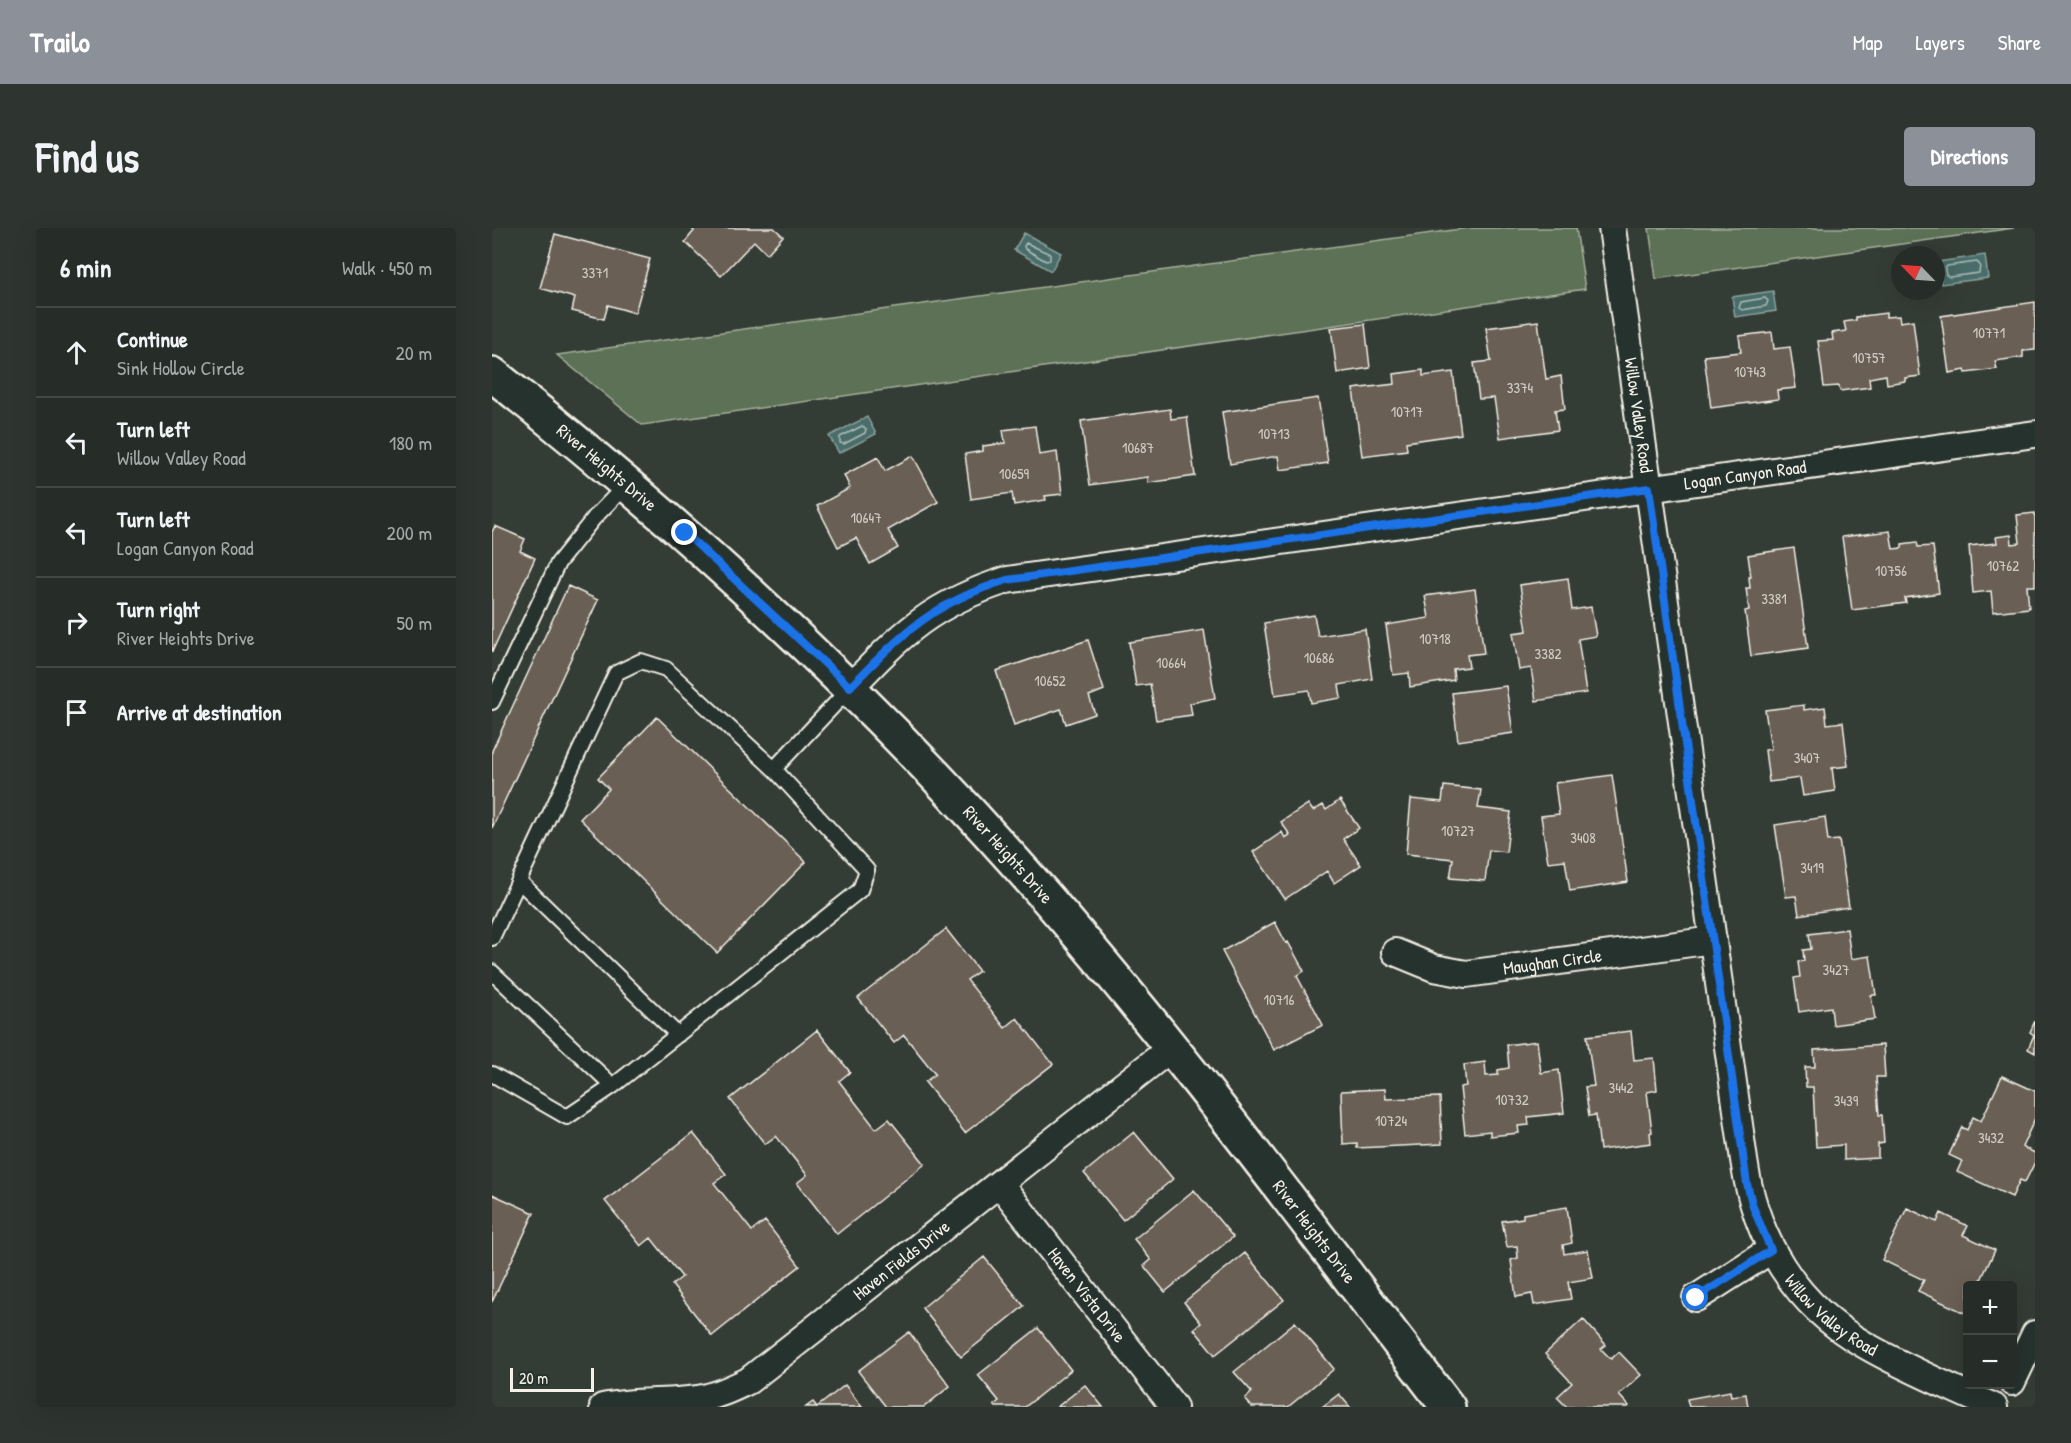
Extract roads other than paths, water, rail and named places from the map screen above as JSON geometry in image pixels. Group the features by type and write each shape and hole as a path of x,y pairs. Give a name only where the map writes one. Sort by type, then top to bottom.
{"street":[{"name":"Willow Valley Road","path":"1612,228 1747,1184 1757,1218 1771,1250 1802,1294 1841,1330 1887,1357 1994,1407"},
{"name":"River Heights Drive","path":"492,374 627,483 733,577 850,687 936,775 1094,953 1172,1048 1448,1407"},
{"name":"Logan Canyon Road","path":"850,687 905,632 923,618 963,595 1007,580 2035,434"},
{"name":"Maughan Circle","path":"1395,952 1434,968 1466,974 1713,940"},
{"name":"Haven Fields Drive","path":"603,1407 631,1402 688,1400 705,1397 730,1399 747,1381 1172,1048"},
{"name":"Haven Vista Drive","path":"1000,1184 1174,1407"},
{"path":"1696,1298 1771,1250"},
{"path":"2017,1372 2035,1334"},
{"path":"2001,1407 2009,1389"}],"lane":[{"path":"492,702 558,563 594,518 627,483"},
{"path":"492,938 616,674 641,661 666,669 774,769 867,870 861,890 613,1086 567,1117 492,1074"},
{"path":"774,769 850,687"},
{"path":"519,881 678,1035"},
{"path":"492,972 613,1086"}],"water":[{"path":"1024,233 1061,253 1051,271 1014,250"},
{"path":"1985,255 1988,278 1945,283 1945,261"},
{"path":"1773,291 1776,311 1735,317 1732,297"},
{"path":"867,417 876,434 839,453 829,436"}]}
